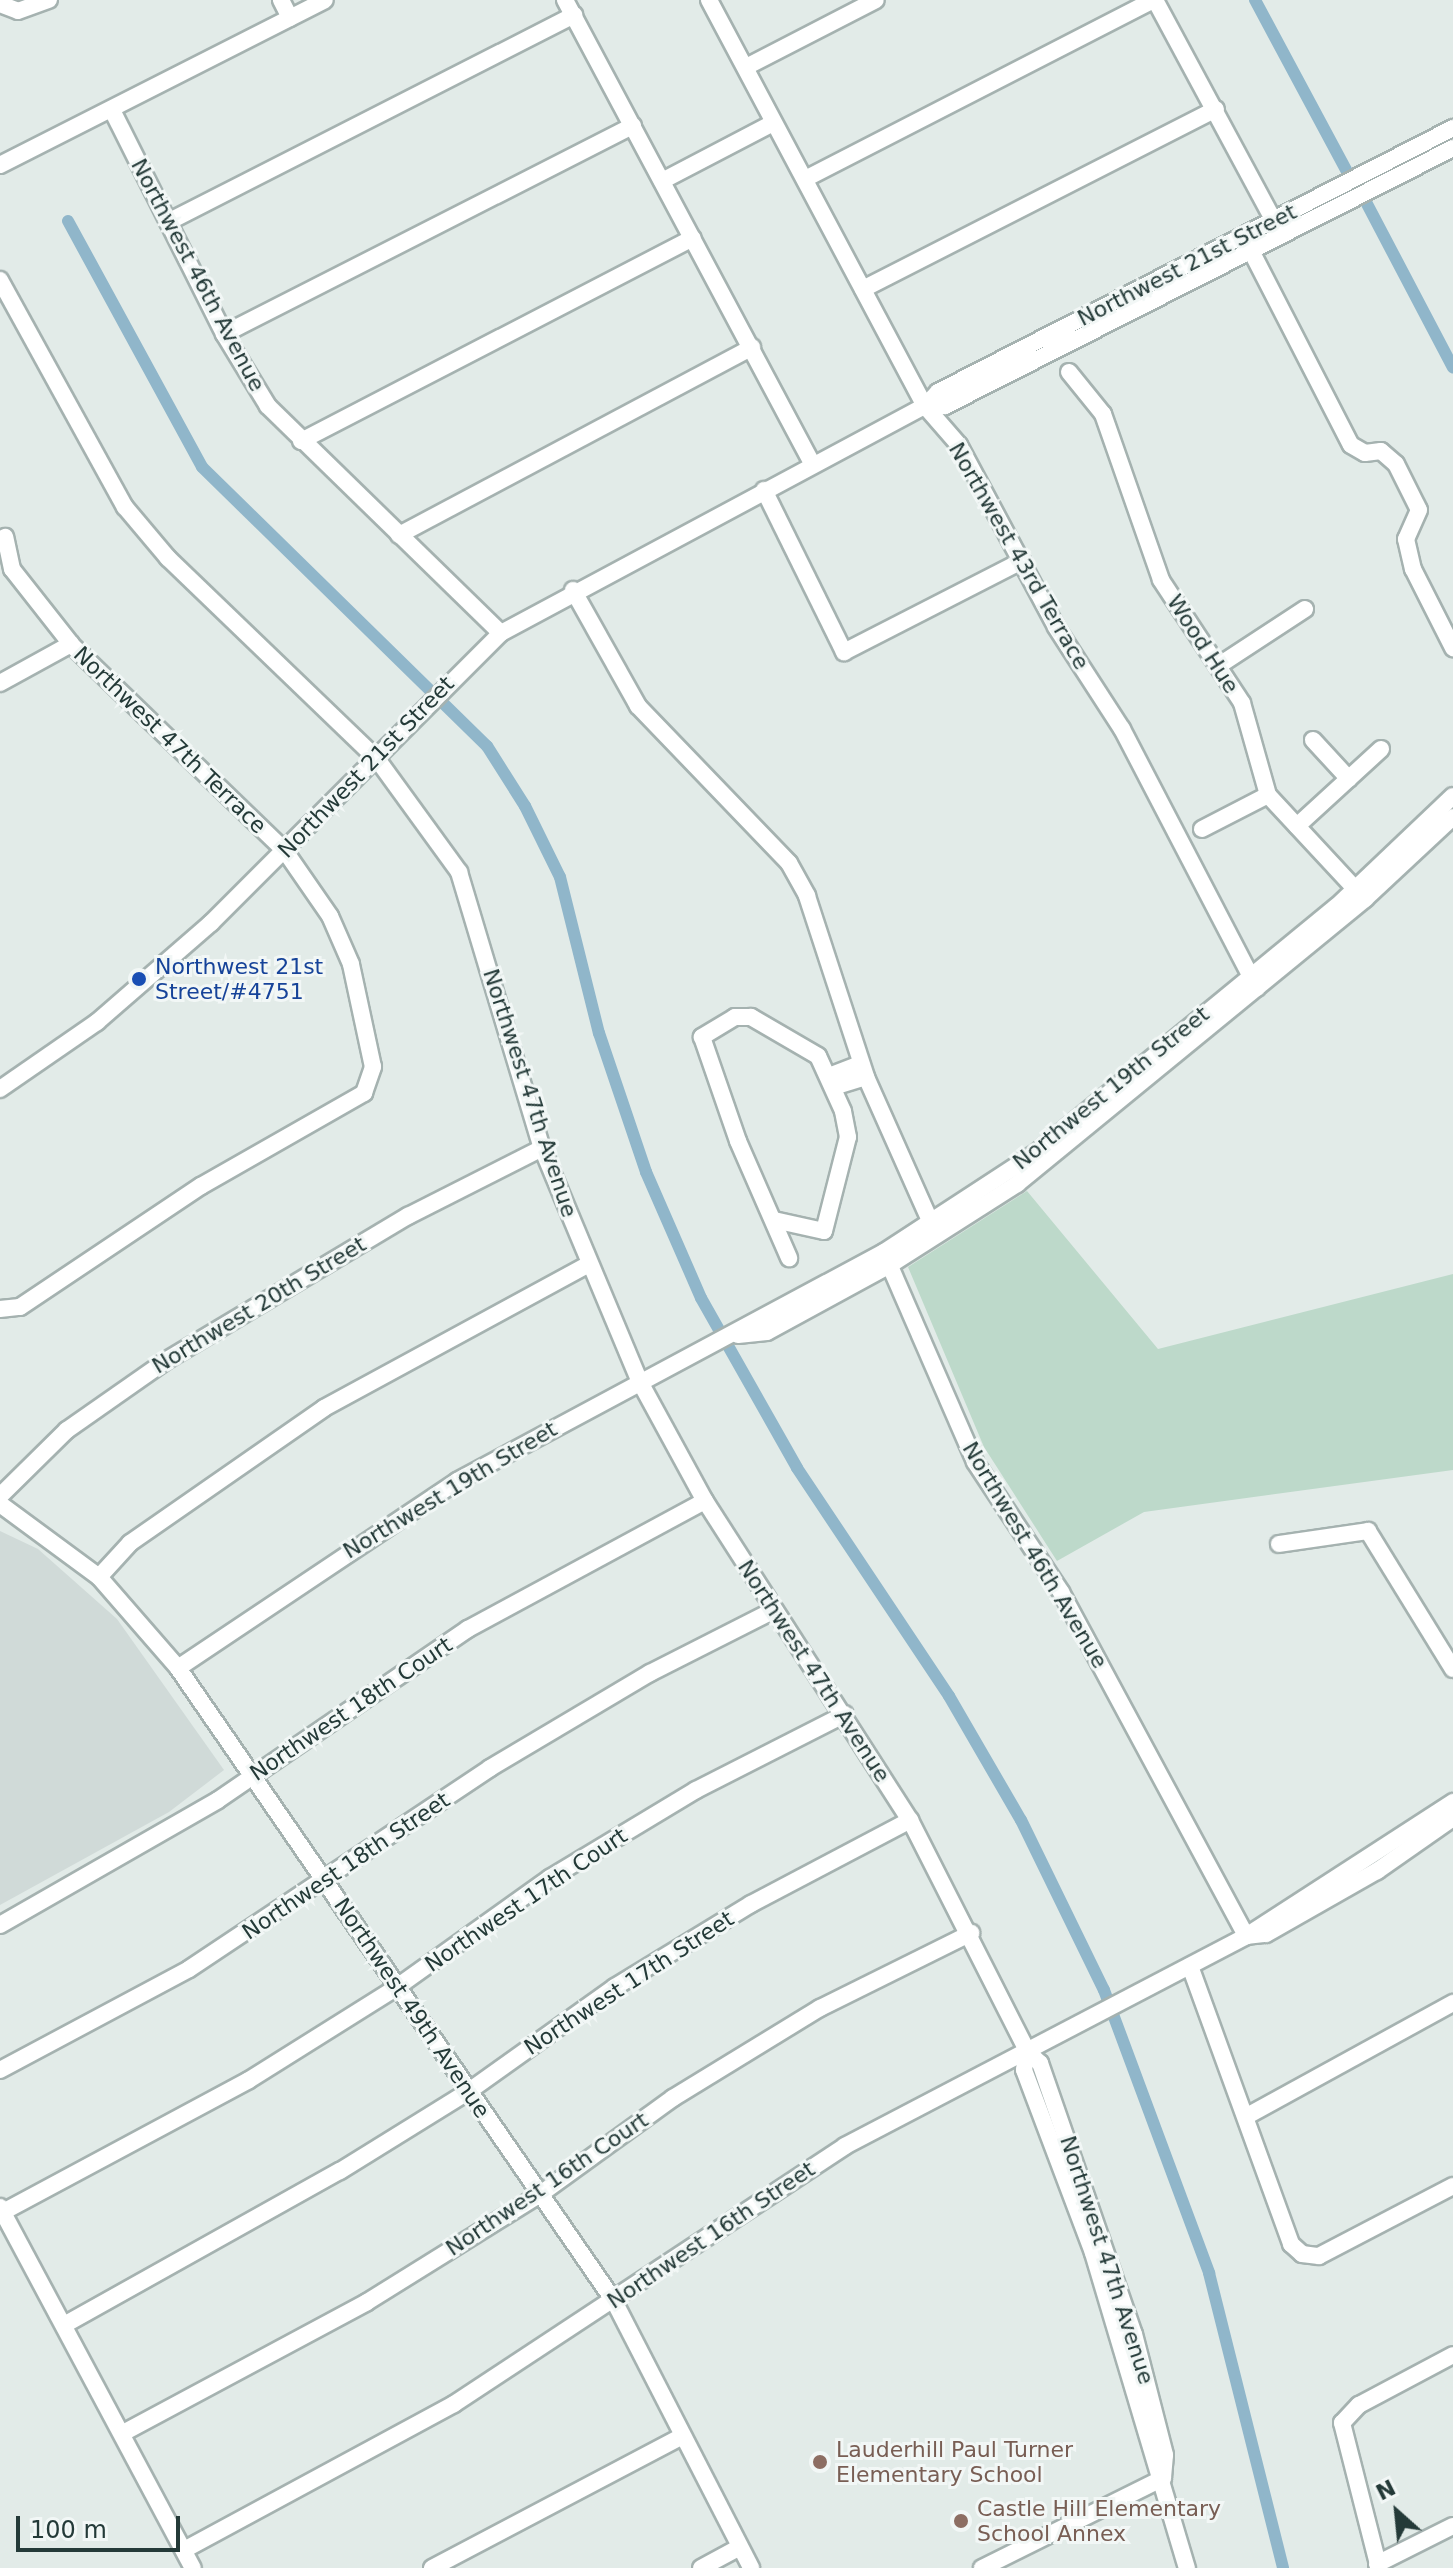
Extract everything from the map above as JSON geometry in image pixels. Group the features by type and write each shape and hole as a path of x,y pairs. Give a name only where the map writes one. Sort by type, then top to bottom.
{"street":[{"path":"5,7 49,0"},
{"path":"281,0 290,18"},
{"path":"0,165 325,0"},
{"name":"Northwest 43rd Terrace","path":"709,0 925,406 959,445 1022,561 1122,729 1253,983"},
{"path":"746,67 876,0"},
{"path":"805,179 1154,0 1278,228"},
{"path":"168,222 570,8 813,465"},
{"path":"863,289 1216,109"},
{"name":"Northwest 46th Avenue","path":"112,110 224,334 268,406 501,633"},
{"path":"662,181 773,123"},
{"path":"224,334 633,126"},
{"name":"Northwest 21st Street","path":"1278,228 1453,128"},
{"name":"Northwest 21st Street","path":"0,1089 146,981 285,851 377,759 446,683 501,633 573,590 925,406 938,392 1278,228 1453,148"},
{"path":"301,441 692,238"},
{"path":"1247,243 1351,445 1365,453 1381,451 1396,464 1419,510 1406,539 1413,569 1453,648"},
{"name":"Northwest 47th Avenue","path":"0,280 75,426 125,507 168,558 377,759 459,872 542,1148 587,1265 640,1382 705,1501 845,1714 910,1820 971,1933 1027,2051 1040,2063 1144,2399 1165,2455 1163,2478 1187,2568"},
{"path":"399,535 752,347"},
{"name":"Wood Hue","path":"1069,372 1103,414 1154,564 1242,703 1268,795 1360,894"},
{"path":"764,490 844,652 1022,561"},
{"name":"Northwest 47th Terrace","path":"4,1310 201,1186 364,1093 371,1081 351,964 330,916 285,851 71,644 12,569 5,537"},
{"path":"573,590 638,706 789,863 807,896 864,1070 934,1229"},
{"path":"1218,666 1305,609"},
{"path":"0,683 71,644"},
{"path":"1313,740 1349,779"},
{"path":"1297,826 1381,749"},
{"path":"1202,829 1268,795"},
{"name":"Northwest 19th Street","path":"1360,894 1453,796"},
{"name":"Northwest 19th Street","path":"178,1668 380,1529 640,1382 737,1335 767,1332 934,1229 1040,1158 1453,817"},
{"path":"774,1220 824,1231 848,1137 831,1082 818,1056 751,1017 735,1017 702,1037 738,1141 789,1258"},
{"path":"831,1082 864,1070"},
{"name":"Northwest 20th Street","path":"0,1496 67,1430 249,1307 542,1148"},
{"name":"Northwest 46th Avenue","path":"887,1259 975,1462 1061,1592 1246,1936"},
{"path":"99,1577 130,1543 324,1408 587,1265"},
{"name":"Northwest 18th Court","path":"0,1925 119,1862 252,1777 468,1629 705,1501"},
{"name":"Northwest 49th Avenue","path":"0,1504 99,1577 178,1668 614,2301 751,2568"},
{"path":"1279,1544 1368,1531 1453,1669"},
{"name":"Northwest 18th Street","path":"0,2070 189,1969 326,1883 490,1768 650,1673 774,1610"},
{"name":"Northwest 17th Court","path":"1,2209 249,2080 397,1987 563,1870 696,1790 845,1714"},
{"name":"Northwest 16th Street","path":"184,2550 454,2404 614,2301 817,2162 1246,1936 1453,1802"},
{"name":"Northwest 16th Street","path":"1246,1936 1266,1934 1377,1871 1453,1818"},
{"name":"Northwest 17th Street","path":"64,2325 469,2091 615,1987 751,1904 910,1820"},
{"name":"Northwest 16th Court","path":"123,2433 367,2302 539,2195 673,2098 793,2024 971,1933"},
{"path":"1190,1966 1249,2115 1291,2244 1302,2254 1319,2256 1453,2186"},
{"path":"1249,2115 1453,2003"},
{"path":"1,2209 193,2568"},
{"path":"1453,2355 1359,2405 1342,2423 1378,2566 1453,2526"},
{"path":"432,2568 682,2436"},
{"path":"982,2568 1163,2478"},
{"path":"701,2568 740,2547"}],"shaded area":[{"path":"0,1531 38,1549 117,1619 224,1770 169,1812 0,1905"}],"green space":[{"path":"1027,1191 1158,1349 1453,1274 1453,1470 1144,1512 1057,1561 984,1447 908,1267"}],"waterway":[{"path":"1255,0 1346,170"},
{"path":"1366,202 1453,368"},
{"path":"68,221 202,467 487,746 525,806 560,877 599,1033 646,1172 701,1298 797,1468 949,1696 1021,1820 1104,1990 1209,2273 1283,2568"}],"place":[{"name":"Northwest 21st Street/#4751","path":"139,979"},
{"name":"Lauderhill Paul Turner Elementary School","path":"820,2462"},
{"name":"Castle Hill Elementary School Annex","path":"961,2521"}]}
